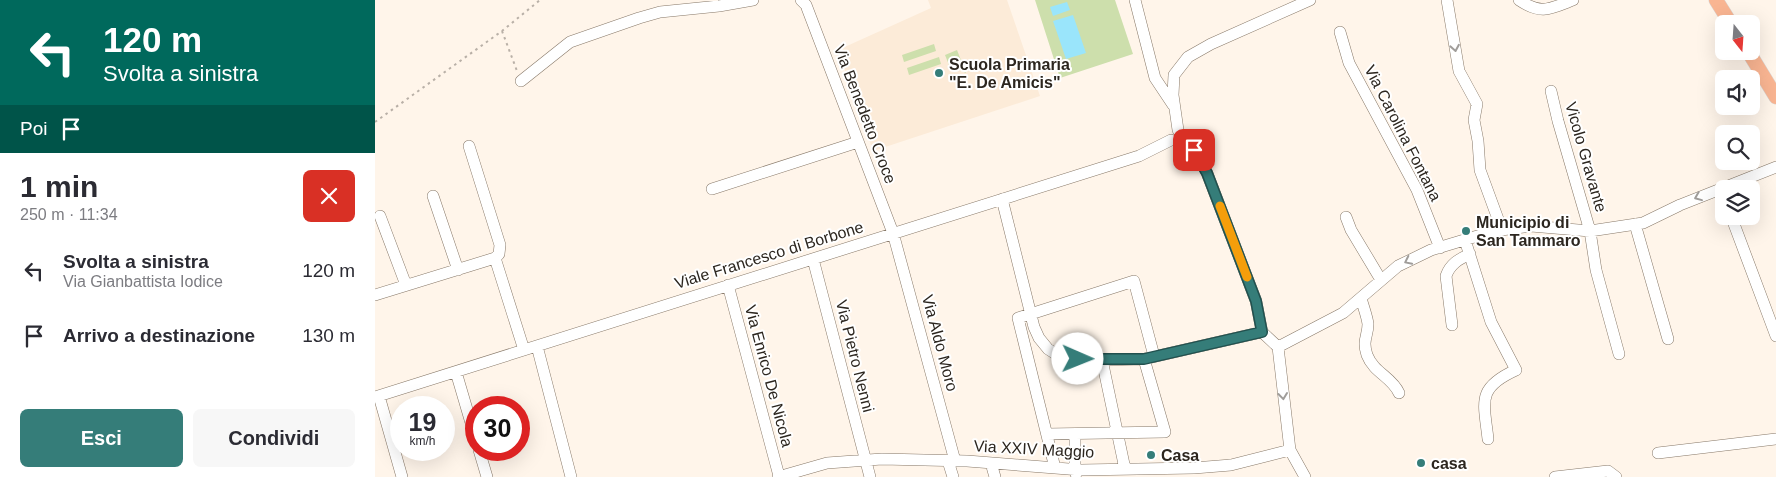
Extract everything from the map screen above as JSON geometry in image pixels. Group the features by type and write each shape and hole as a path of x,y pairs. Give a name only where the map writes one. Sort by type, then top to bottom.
{"main road":[{"path":"1716,0 1725,15"},
{"path":"1753,60 1776,97"}],"street":[{"path":"521,81 570,42 660,12 719,6 753,0"},
{"path":"1135,0 1155,78 1175,107"},
{"path":"1305,477 1290,450 1278,348 1262,332 1256,301 1207,173 1194,150 1177,137 1173,95 1174,75 1188,57 1211,44 1310,0"},
{"path":"1447,0 1459,70 1477,104 1474,120 1480,170 1493,201 1502,230"},
{"path":"1519,0 1527,6 1538,10 1549,10 1573,0"},
{"name":"Via Benedetto Croce","path":"804,3 893,234"},
{"name":"Via Carolina Fontana","path":"1340,32 1349,63 1417,190 1440,248"},
{"name":"Vicolo Gravante","path":"1551,92 1590,231 1596,270 1619,354"},
{"name":"Viale Francesco di Borbone","path":"377,397 1139,156 1177,137"},
{"path":"712,189 858,142"},
{"path":"375,295 495,258 499,254 500,245 469,146"},
{"path":"1749,180 1776,167"},
{"path":"1278,348 1343,313 1398,266 1440,248 1502,230 1531,226 1590,231 1643,223 1680,205 1715,195"},
{"path":"433,196 458,270"},
{"path":"1002,199 1031,314 1039,338 1048,349 1059,356 1075,359 1102,360 1149,358 1262,332"},
{"path":"380,216 406,286"},
{"path":"1346,217 1351,230 1381,280"},
{"path":"1635,224 1668,339"},
{"path":"1734,225 1776,336"},
{"name":"Via Aldo Moro","path":"893,234 951,461 953,477"},
{"path":"1465,240 1491,322 1517,370 1496,382 1487,392 1484,403 1489,439"},
{"path":"1453,325 1446,276 1449,269 1458,260 1470,254"},
{"path":"495,258 525,350"},
{"name":"Via Pietro Nenni","path":"813,259 870,477"},
{"path":"1047,434 1165,432 1134,281 1018,318 1055,468"},
{"name":"Via Enrico De Nicola","path":"728,285 778,477"},
{"path":"1361,298 1368,321 1368,330 1364,337 1367,353 1372,365 1395,385 1399,393"},
{"path":"537,346 571,477"},
{"path":"1102,360 1125,469"},
{"path":"456,372 465,403"},
{"path":"377,397 402,477"},
{"path":"1075,434 1076,473"},
{"path":"1658,453 1776,439"},
{"name":"Via XXIV Maggio","path":"778,477 827,463 882,459 991,463 1055,468 1076,473 1106,473 1125,469 1155,473 1231,465 1290,450"},
{"path":"482,461 487,477"},
{"path":"991,463 995,477"},
{"path":"1217,466 1222,477"},
{"path":"1555,477 1608,471 1616,477"}],"path":[{"path":"375,122 502,31 540,0"},
{"path":"502,31 521,81"}],"shaded area":[{"name":"Scuola Primaria \"E. De Amicis\"","path":"928,0 1007,0 1040,96 873,151 838,50 931,8"}],"green space":[{"path":"1035,0 1115,0 1133,54 1060,78"},
{"path":"934,44 936,51 904,62 902,55"},
{"path":"957,50 966,73 949,65 945,55"},
{"path":"939,57 941,64 909,75 907,68"}],"water":[{"path":"1067,2 1070,10 1053,16 1050,7"},
{"path":"1073,15 1086,53 1066,59 1053,21"}],"slow traffic":[{"path":"1220,206 1247,277"}],"place":[{"name":"Scuola Primaria \"E. De Amicis\"","path":"939,73"},
{"name":"Municipio di San Tammaro","path":"1466,231"},
{"name":"Casa","path":"1151,455"},
{"name":"casa","path":"1421,463"}],"route":[{"path":"1078,359 1144,359 1262,332 1256,301 1207,173 1194,150"}]}
